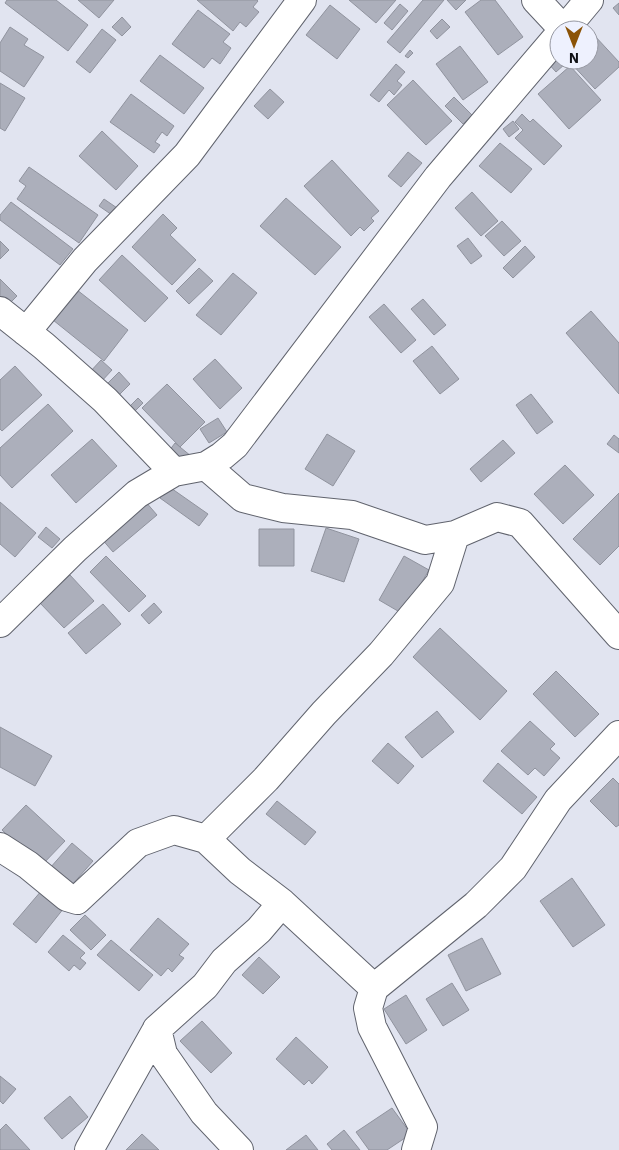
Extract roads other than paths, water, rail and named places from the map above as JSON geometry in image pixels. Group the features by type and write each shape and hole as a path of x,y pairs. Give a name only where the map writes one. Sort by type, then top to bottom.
{"street":[{"path":"26,332 85,260 187,155 302,0"},
{"path":"536,0 555,20"},
{"path":"572,20 589,0"},
{"path":"0,623 75,549 137,494 174,472 206,466 235,445 438,177 549,47"},
{"path":"0,312 105,400 174,472"},
{"path":"206,466 243,498 283,508 352,515 425,540 455,535 497,517 520,523 619,635"},
{"path":"206,840 266,779 324,713 382,654 440,583 455,535"},
{"path":"416,1150 424,1127 372,1027 368,1008 374,988 476,905 513,868 558,800 619,735"},
{"path":"0,847 28,866 67,897 77,900 138,843 174,830 206,840 240,872 282,904 374,988"},
{"path":"89,1150 157,1028 205,986 224,961 259,930 282,904"},
{"path":"157,1028 163,1054 204,1113 239,1150"}]}
